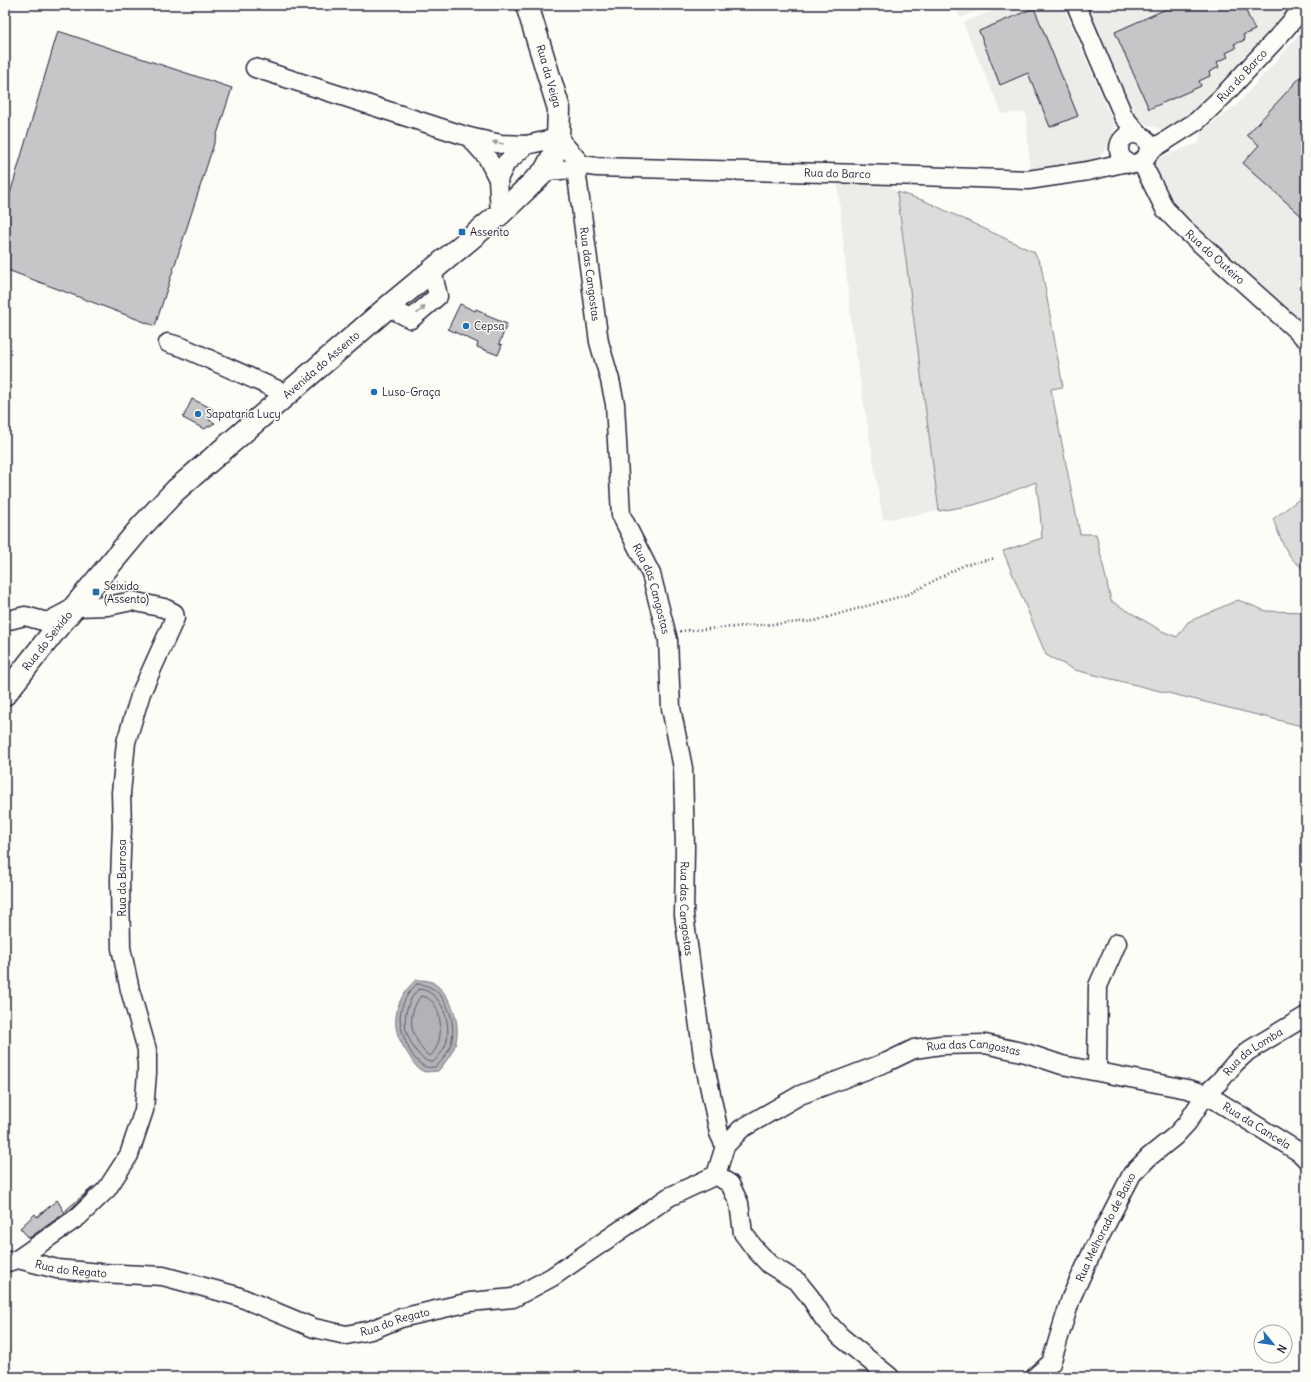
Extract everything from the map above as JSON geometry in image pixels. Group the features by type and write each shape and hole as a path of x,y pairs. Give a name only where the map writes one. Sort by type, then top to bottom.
{"main road":[{"name":"Rua da Veiga","path":"527,5 559,109 558,138 553,156 546,171"},
{"name":"Avenida do Assento","path":"76,606 142,526 176,490 388,307 500,214 546,171"},
{"name":"Rua do Seixido","path":"5,694 76,606"}],"street":[{"name":"Rua do Outeiro","path":"1076,5 1121,110 1134,148 1165,209 1306,339"},
{"name":"Rua do Barco","path":"546,171 579,167 597,167 1028,180 1092,170 1134,148 1171,138 1196,121 1224,96 1278,38 1306,5"},
{"path":"255,68 470,137 501,144 526,145 558,138 579,167"},
{"path":"470,137 487,157 498,179 500,214"},
{"path":"498,179 506,164 526,145"},
{"name":"Rua das Cangostas","path":"579,167 599,342 615,404 621,515 651,574 668,640 671,708 683,768 685,848 684,915 703,1056 719,1132 725,1146 741,1129 800,1095 887,1062 914,1049 941,1045 985,1044 1026,1053 1062,1065 1206,1094"},
{"path":"168,343 189,350 287,394"},
{"name":"Rua da Barrosa","path":"5,621 25,616 47,622 76,606 108,606 132,601 164,608 174,613 175,618 142,693 126,742 121,793 121,948 130,990 147,1050 144,1110 129,1155 107,1189 78,1217 11,1261"},
{"path":"1097,1071 1098,986 1117,943"},
{"name":"Rua da Lomba","path":"1206,1094 1248,1051 1306,1016"},
{"name":"Rua da Cancela","path":"1206,1094 1299,1152 1306,1159"},
{"name":"Rua Melhorado de Baixo","path":"1034,1377 1051,1363 1071,1298 1094,1248 1132,1174 1149,1157 1175,1136 1187,1123 1206,1094"},
{"path":"725,1146 716,1175 730,1184 739,1203 743,1233 769,1264 798,1282 824,1319 841,1337 890,1377"},
{"name":"Rua do Regato","path":"11,1261 57,1269 163,1276 237,1296 314,1328 346,1335 372,1330 401,1318 470,1302 513,1298 552,1277 669,1197 716,1175"}],"path":[{"path":"666,631 814,621 909,594 964,566 995,558"}],"shaded area":[{"path":"955,5 991,5 960,18"},
{"path":"1006,5 1063,5 1114,125 1111,143 1100,156 1086,162 1030,172 1026,112 1002,114 963,23"},
{"path":"1087,5 1291,5 1286,15 1218,90 1177,124 1161,129 1141,122 1136,116"},
{"path":"1306,27 1306,328 1178,210 1157,171 1158,170 1153,160 1199,143 1200,132 1236,106"},
{"path":"837,178 878,178 897,192 939,511 883,520 852,330"},
{"path":"897,192 925,201 1034,252 1041,265 1063,387 1051,389 1080,534 1096,534 1111,601 1162,631 1177,637 1188,622 1238,600 1266,611 1306,612 1306,727 1075,670 1046,655 1003,551 1042,538 1036,482 974,505 939,511"},
{"path":"1306,494 1306,570 1294,560 1285,548 1273,519"}],"water":[{"path":"416,980 430,981 439,987 450,1002 454,1011 457,1030 454,1048 438,1071 425,1072 418,1068 404,1048 397,1032 396,1017 399,1003 406,990"}],"building":[{"path":"1175,5 1243,5 1255,30 1243,35 1245,40 1234,44 1236,48 1226,53 1228,57 1217,62 1219,67 1209,72 1210,76 1199,81 1201,86 1149,109 1115,32"},
{"path":"1034,8 1078,116 1050,127 1028,73 1000,85 979,31"},
{"path":"58,31 232,88 155,326 5,269 5,211"},
{"path":"1306,71 1306,220 1243,163 1259,145 1247,135"},
{"path":"460,304 475,311 476,309 485,313 485,315 507,324 499,344 502,345 498,355 477,347 478,343 448,329"},
{"name":"Sapataria Lucy","path":"192,399 213,409 209,420 215,423 204,429 183,418"},
{"path":"94,1186 71,1209 67,1212 66,1210"},
{"path":"57,1200 65,1213 29,1238 20,1228 35,1214 37,1217"}],"place":[{"name":"Assento","path":"462,232"},
{"name":"Cepsa","path":"466,326"},
{"name":"Luso-Graça","path":"374,392"},
{"name":"Sapataria Lucy","path":"198,414"},
{"name":"Seixido (Assento)","path":"96,592"}]}
